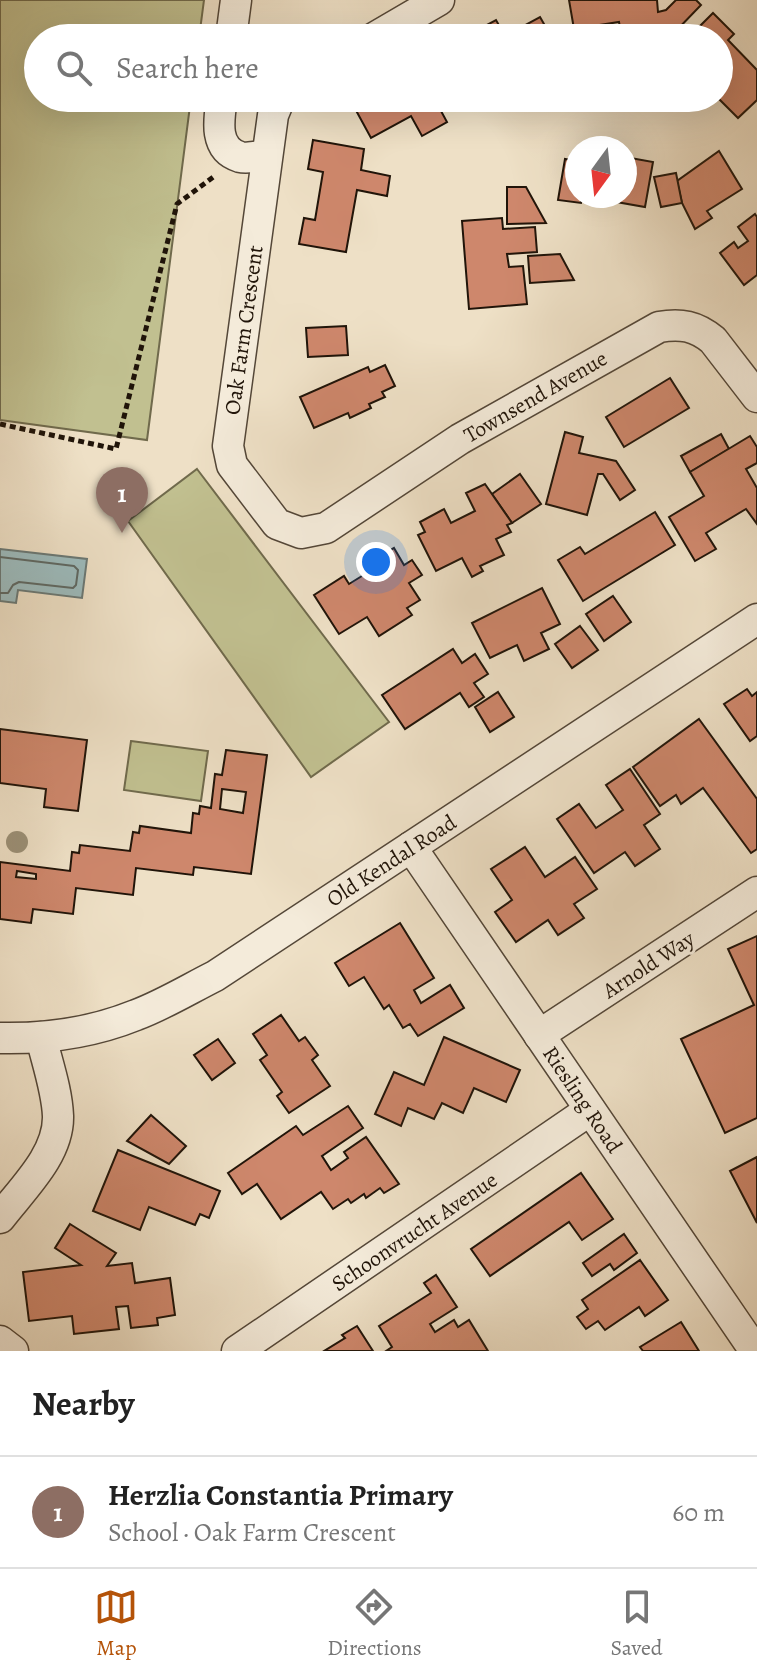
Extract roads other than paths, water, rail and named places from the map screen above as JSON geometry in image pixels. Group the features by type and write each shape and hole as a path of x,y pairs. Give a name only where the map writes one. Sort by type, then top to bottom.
{"street":[{"path":"233,24 236,0"},
{"path":"398,24 439,0"},
{"path":"220,112 218,127 227,149 254,156"},
{"name":"Oak Farm Crescent","path":"274,112 254,156 228,446 232,465 277,524 301,533"},
{"name":"Townsend Avenue","path":"301,533 326,528 460,439 659,327 685,325 705,333 757,397"},
{"name":"Old Kendal Road","path":"0,1038 74,1032 138,1015 215,976 757,619"},
{"name":"Riesling Road","path":"411,847 755,1351"},
{"name":"Arnold Way","path":"539,1035 757,892"},
{"path":"0,1218 49,1152 57,1128 56,1103 41,1037"},
{"name":"Schoonvrucht Avenue","path":"237,1351 590,1110"},
{"path":"0,1341 13,1351"}],"water":[{"path":"0,549 87,559 82,598 18,590 16,603 0,601"}],"place":[{"name":"Herzlia Constantia Primary","path":"122,533"}]}
